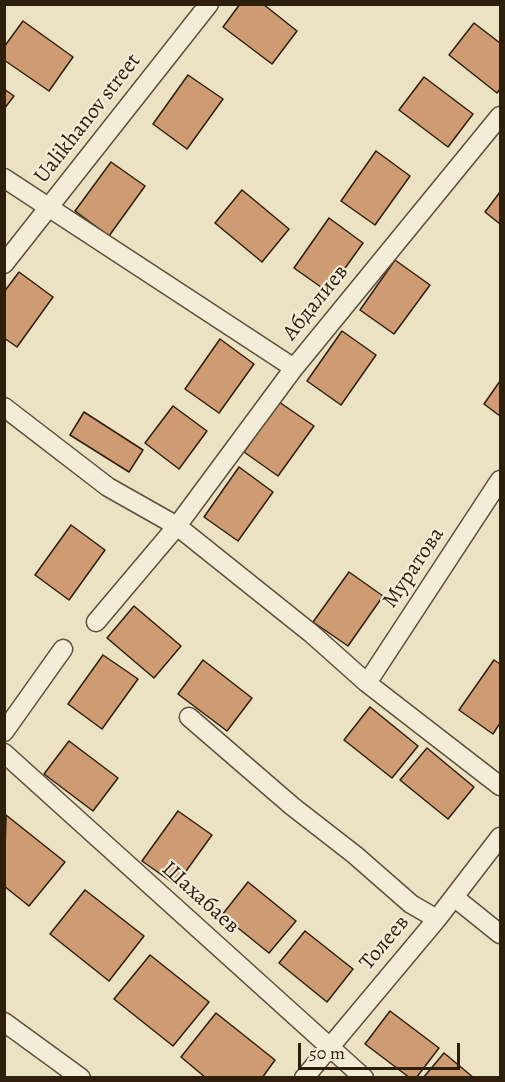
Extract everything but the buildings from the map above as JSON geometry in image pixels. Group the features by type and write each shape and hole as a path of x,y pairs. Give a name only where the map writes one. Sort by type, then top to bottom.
{"street":[{"name":"Ualikhanov street","path":"4,264 209,4"},
{"name":"Абдалиев","path":"96,622 177,526 294,368 501,116"},
{"path":"4,178 294,368"},
{"path":"4,407 108,487 177,526 312,634 367,682 501,786"},
{"name":"Муратова","path":"367,682 501,480"},
{"path":"4,732 63,649"},
{"path":"189,717 411,904 437,919"},
{"name":"Шахабаев","path":"4,753 364,1077"},
{"name":"Толеев","path":"304,1077 437,919 501,837"},
{"path":"454,897 501,934"},
{"path":"4,1022 81,1077"}]}
